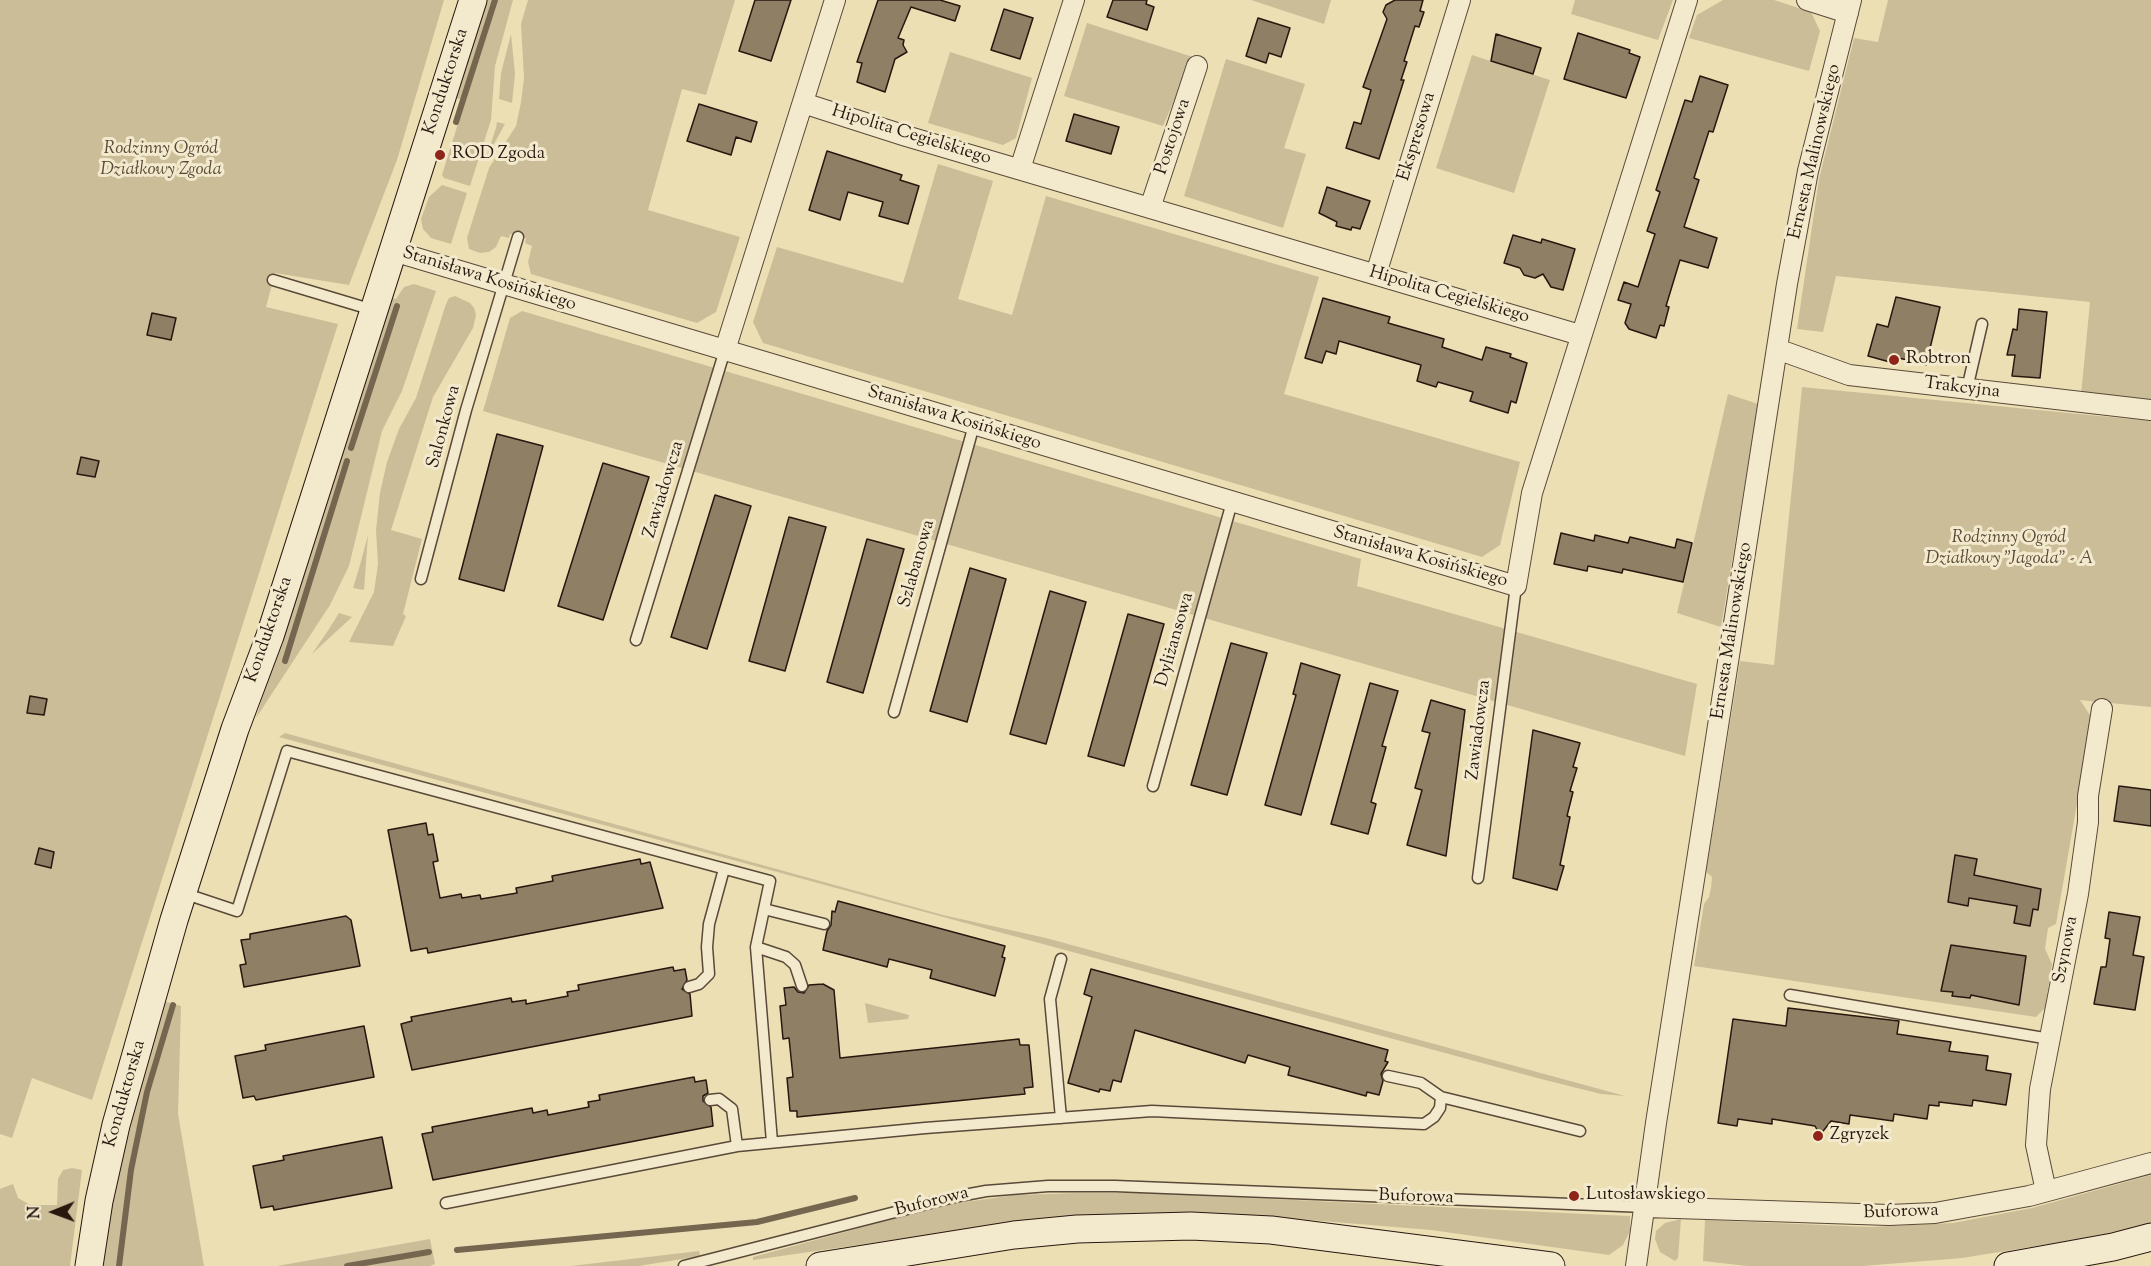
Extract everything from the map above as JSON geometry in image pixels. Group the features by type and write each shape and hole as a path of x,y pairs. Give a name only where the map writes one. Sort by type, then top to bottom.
{"street":[{"name":"Konduktorska","path":"89,1266 99,1201 116,1125 182,893 236,729 270,636 473,0"},
{"path":"725,350 835,0"},
{"path":"1020,169 1074,0"},
{"name":"Ekspresowa","path":"1376,274 1460,0"},
{"path":"1516,586 1532,493 1687,0"},
{"path":"1807,0 1850,7"},
{"name":"Ernesta Malinowskiego","path":"1636,1266 1656,1123 1777,349 1808,171 1850,7"},
{"name":"Postojowa","path":"1150,208 1197,66"},
{"name":"Hipolita Cegielskiego","path":"803,103 1580,335"},
{"name":"Stanisława Kosińskiego","path":"393,251 1516,586"},
{"name":"Trakcyjna","path":"1777,349 1849,375 2151,410"},
{"name":"Szynowa","path":"2046,1191 2036,1135 2040,1089 2079,884 2088,822 2088,796 2102,709"},
{"name":"Buforowa","path":"1646,1207 1911,1215 1961,1210 2046,1191 2151,1162"},
{"path":"820,1266 1014,1235 1077,1229 1191,1226 1270,1230 1551,1266"},
{"path":"2008,1266 2113,1247 2151,1237"}],"lane":[{"name":"Salonkowa","path":"421,579 503,284 519,237"},
{"path":"273,280 374,310"},
{"path":"1967,389 1982,324"},
{"name":"Zawiadowcza","path":"636,640 725,350"},
{"name":"Szlabanowa","path":"894,712 974,425"},
{"name":"Dyliżansowa","path":"1154,786 1232,502"},
{"name":"Zawiadowcza","path":"1478,878 1516,586"},
{"path":"182,893 237,911 287,751 770,881 756,946 772,1142"},
{"path":"689,987 699,984 709,974 706,947 709,924 724,869"},
{"path":"764,909 824,924"},
{"path":"756,946 786,957 795,965 802,986"},
{"path":"1061,959 1050,999 1061,1118"},
{"path":"1790,995 2050,1039"},
{"path":"1388,1076 1421,1083 1441,1097 1580,1131"},
{"path":"446,1203 737,1146 772,1142 1152,1112 1424,1124 1440,1108 1441,1097"},
{"path":"710,1100 719,1099 732,1109 737,1146"},
{"name":"Buforowa","path":"684,1266 954,1197 986,1191 1048,1186 1115,1186 1646,1207"}],"green space":[{"name":"Rodzinny Ogród Działkowy Zgoda","path":"0,0 444,0 397,160 349,285 275,273 266,307 338,324 92,1100 32,1078 12,1138 0,1134"},
{"path":"483,0 513,0 495,66 491,120 470,186 444,178 442,175 465,101 451,96"},
{"path":"528,0 735,0 706,95 682,89 648,210 740,237 716,312 697,323 531,274 528,262 532,246 525,243 526,238 510,234 509,238 501,236 496,247 489,252 480,253 469,249 467,238 489,168 516,126 524,78 521,24"},
{"path":"1251,0 1331,0 1324,24"},
{"path":"1575,0 1673,0 1658,40 1571,14"},
{"path":"1723,0 1774,0 1811,12 1820,31 1809,71 1689,38 1697,15"},
{"path":"1888,0 2151,0 2151,402 2081,395 2090,302 1836,276 1823,332 1797,329 1819,179 1854,38 1878,42"},
{"path":"1087,23 1193,57 1163,126 1064,96"},
{"path":"511,34 515,74 512,103 499,99 501,73"},
{"path":"950,52 1032,78 1016,138 1003,145 928,123"},
{"path":"1472,55 1550,80 1514,193 1436,168"},
{"path":"1226,59 1305,84 1284,148 1306,154 1283,228 1184,196"},
{"path":"497,122 505,124 486,158 496,128"},
{"path":"938,164 993,181 958,299 1012,315 1046,196 1319,277 1284,394 1520,462 1500,545 1482,557 763,343 753,322 777,247 903,283"},
{"path":"442,185 467,193 451,244 431,238 423,229 421,219 429,197"},
{"path":"414,284 436,291 402,391 382,431 349,566 330,605 256,718 388,297 396,299 404,287"},
{"path":"455,296 470,303 474,308 476,315 473,328 433,397 391,530 422,539 403,614 406,616 393,646 349,642 374,592 378,564 376,530 380,493 387,462 399,429 416,398 446,304 449,298"},
{"path":"522,311 1361,559 1357,586 1697,684 1685,756 483,411 510,318"},
{"name":"Rodzinny Ogród Działkowy \"Jagoda\" - A","path":"1802,387 2151,421 2151,707 2080,700 2092,718 2056,924 2048,928 2045,949 2052,964 2045,1008 2036,1017 1694,966 1704,904 1711,888 1712,877 1706,872 1740,661 1774,665"},
{"path":"1728,394 1758,404 1721,627 1677,613"},
{"path":"368,535 364,590 353,588"},
{"path":"339,613 352,617 312,654 329,629"},
{"path":"285,733 943,915 1046,938 1625,1096 1601,1094 1541,1079 279,737"},
{"path":"163,1001 181,1006 178,1114 204,1266 103,1266 117,1176"},
{"path":"865,1003 909,1015 908,1019 868,1023"},
{"path":"72,1168 82,1170 70,1266 0,1266 0,1189 13,1184 18,1198 30,1205 57,1205 58,1179 63,1170"},
{"path":"2151,1175 2151,1223 2093,1237 1962,1258 1863,1266 1747,1266 1703,1261 1705,1220 1870,1227 1953,1223 2032,1208"},
{"path":"1147,1193 1630,1216 1630,1231 1623,1245 1609,1255 1431,1230 1273,1217 1020,1222 753,1260 753,1257 944,1205 1015,1195"},
{"path":"1681,1219 1678,1258 1675,1261 1660,1252 1655,1239 1656,1231 1665,1223"},
{"path":"430,1239 435,1264 430,1266 277,1266"},
{"path":"699,1251 700,1256 639,1266 571,1266"}],"building":[{"path":"755,0 791,0 771,61 739,51"},
{"path":"878,0 940,0 960,6 955,21 911,7 898,38 904,40 903,45 907,52 895,59 885,92 857,82 862,63 857,62"},
{"path":"1113,0 1147,0 1146,4 1154,7 1147,30 1107,17"},
{"path":"1395,0 1423,0 1420,11 1424,12 1419,27 1415,26 1404,61 1407,62 1401,80 1404,80 1379,159 1346,148 1354,122 1361,124 1371,90 1363,87 1387,19 1383,12 1386,5"},
{"path":"1004,9 1033,18 1020,59 991,50"},
{"path":"1258,18 1290,28 1281,57 1269,53 1266,63 1246,56"},
{"path":"1578,33 1630,50 1629,53 1640,57 1626,98 1564,79"},
{"path":"1496,34 1541,48 1533,74 1491,61"},
{"path":"1700,76 1728,85 1713,132 1709,131 1694,178 1699,180 1684,227 1717,238 1708,268 1680,260 1666,306 1669,307 1664,326 1660,325 1656,338 1629,329 1625,323 1631,304 1618,300 1624,282 1638,287 1655,234 1647,231 1660,192 1656,190 1685,100 1692,102"},
{"path":"699,104 757,122 751,142 736,137 731,155 687,141"},
{"path":"1074,114 1119,127 1111,154 1066,141"},
{"path":"827,151 902,175 900,180 919,186 908,224 879,216 883,202 848,192 840,220 809,210"},
{"path":"1327,187 1370,201 1360,229 1352,227 1351,230 1336,226 1337,222 1319,213"},
{"path":"1513,235 1541,243 1542,239 1575,249 1563,290 1551,287 1543,274 1535,278 1524,275 1520,268 1504,263"},
{"path":"1896,297 1940,307 1926,365 1899,358 1897,364 1868,356 1877,324 1888,327"},
{"path":"1323,298 1390,317 1388,323 1444,339 1442,347 1482,360 1486,347 1511,354 1510,357 1527,363 1516,403 1511,401 1508,413 1470,401 1473,392 1438,382 1436,387 1417,381 1421,365 1339,341 1336,354 1326,351 1322,363 1305,358"},
{"path":"2019,309 2047,312 2040,378 2012,376 2015,355 2007,355 2013,329 2017,330"},
{"path":"152,313 176,318 171,340 147,335"},
{"path":"497,434 543,446 504,591 459,579"},
{"path":"81,457 99,461 95,477 77,474"},
{"path":"603,463 649,477 603,620 558,606"},
{"path":"715,495 751,506 707,649 671,637"},
{"path":"789,517 826,527 785,671 749,661"},
{"path":"1561,533 1594,541 1595,535 1628,543 1630,537 1675,548 1677,539 1692,543 1683,582 1623,569 1622,573 1588,566 1587,571 1554,564"},
{"path":"867,539 904,549 863,693 827,682"},
{"path":"970,568 1006,579 967,722 930,711"},
{"path":"1050,591 1086,602 1046,744 1010,734"},
{"path":"1128,614 1164,624 1124,766 1088,756"},
{"path":"1231,643 1267,653 1227,795 1191,785"},
{"path":"1301,663 1340,675 1301,815 1265,805 1296,695 1293,694"},
{"path":"1370,683 1398,691 1382,746 1386,747 1371,802 1376,804 1368,834 1331,824"},
{"path":"30,696 47,699 44,715 27,713"},
{"path":"1431,700 1465,710 1446,856 1407,845 1422,790 1415,788 1430,733 1422,731"},
{"path":"1533,730 1580,743 1573,767 1577,768 1570,791 1573,792 1567,816 1570,817 1560,865 1564,866 1557,890 1513,878"},
{"path":"2119,786 2151,790 2151,826 2114,821"},
{"path":"426,823 428,835 433,834 438,861 433,862 440,898 461,894 462,898 480,895 481,899 517,893 516,888 553,881 552,876 640,859 641,864 650,862 663,908 428,953 427,948 411,951 388,830"},
{"path":"39,848 54,852 51,868 35,864"},
{"path":"1955,855 1977,859 1974,875 2041,889 2038,910 2033,909 2030,926 2014,923 2017,906 1969,898 1968,906 1948,902"},
{"path":"838,901 1005,946 1002,957 1005,958 995,996 930,978 932,970 889,959 887,967 823,950 827,931 831,925 832,911 835,912"},
{"path":"2109,912 2140,917 2133,955 2144,957 2135,1010 2094,1004 2101,967 2106,967 2110,939 2105,938"},
{"path":"346,916 351,920 360,966 244,987 240,965 246,964 241,940 250,939 250,934"},
{"path":"1951,945 2026,956 2019,1005 1971,995 1970,998 1952,996 1953,992 1941,991"},
{"path":"673,967 674,971 685,969 687,980 682,989 690,994 692,1016 412,1070 401,1024 412,1021 411,1017 511,998 512,1002 526,1000 526,1004 568,996 567,992 579,990 578,985"},
{"path":"1091,969 1388,1050 1385,1061 1388,1062 1381,1074 1383,1081 1379,1095 1367,1092 1366,1096 1288,1075 1290,1067 1248,1055 1245,1063 1135,1030 1121,1082 1113,1080 1110,1091 1100,1089 1099,1092 1068,1083 1092,997 1084,994"},
{"path":"823,984 834,990 840,1058 1019,1039 1020,1045 1029,1045 1033,1087 1024,1088 1025,1094 797,1117 797,1111 790,1111 787,1078 793,1077 789,1038 783,1039 780,1006 786,1005 784,988 794,987 798,992 804,993 809,985"},
{"path":"1788,1008 1899,1021 1897,1034 1951,1042 1949,1051 1988,1056 1986,1070 2011,1074 2006,1105 1973,1100 1972,1106 1939,1102 1939,1106 1929,1105 1927,1119 1894,1114 1893,1121 1850,1115 1849,1124 1831,1121 1820,1135 1815,1126 1772,1119 1772,1124 1738,1119 1737,1126 1718,1123 1733,1019 1786,1026"},
{"path":"364,1026 374,1077 256,1100 254,1096 243,1098 235,1056 266,1050 265,1045"},
{"path":"694,1077 695,1082 706,1080 708,1093 703,1096 703,1101 711,1107 713,1126 433,1180 422,1134 433,1132 432,1127 532,1108 533,1113 547,1110 548,1115 589,1107 588,1102 600,1100 599,1095"},
{"path":"382,1137 392,1188 274,1210 273,1206 261,1208 253,1166 284,1160 283,1156"}],"waterway":[{"path":"456,122 495,0"},
{"path":"351,448 397,306"},
{"path":"285,661 347,461"},
{"path":"119,1266 131,1170 147,1092 173,1005"},
{"path":"457,1250 757,1222 855,1198"},
{"path":"347,1266 429,1252"}],"place":[{"name":"ROD Zgoda","path":"440,155"},
{"name":"Robtron","path":"1894,360"},
{"name":"Zgryzek","path":"1818,1136"},
{"name":"Lutosławskiego","path":"1574,1196"}]}
